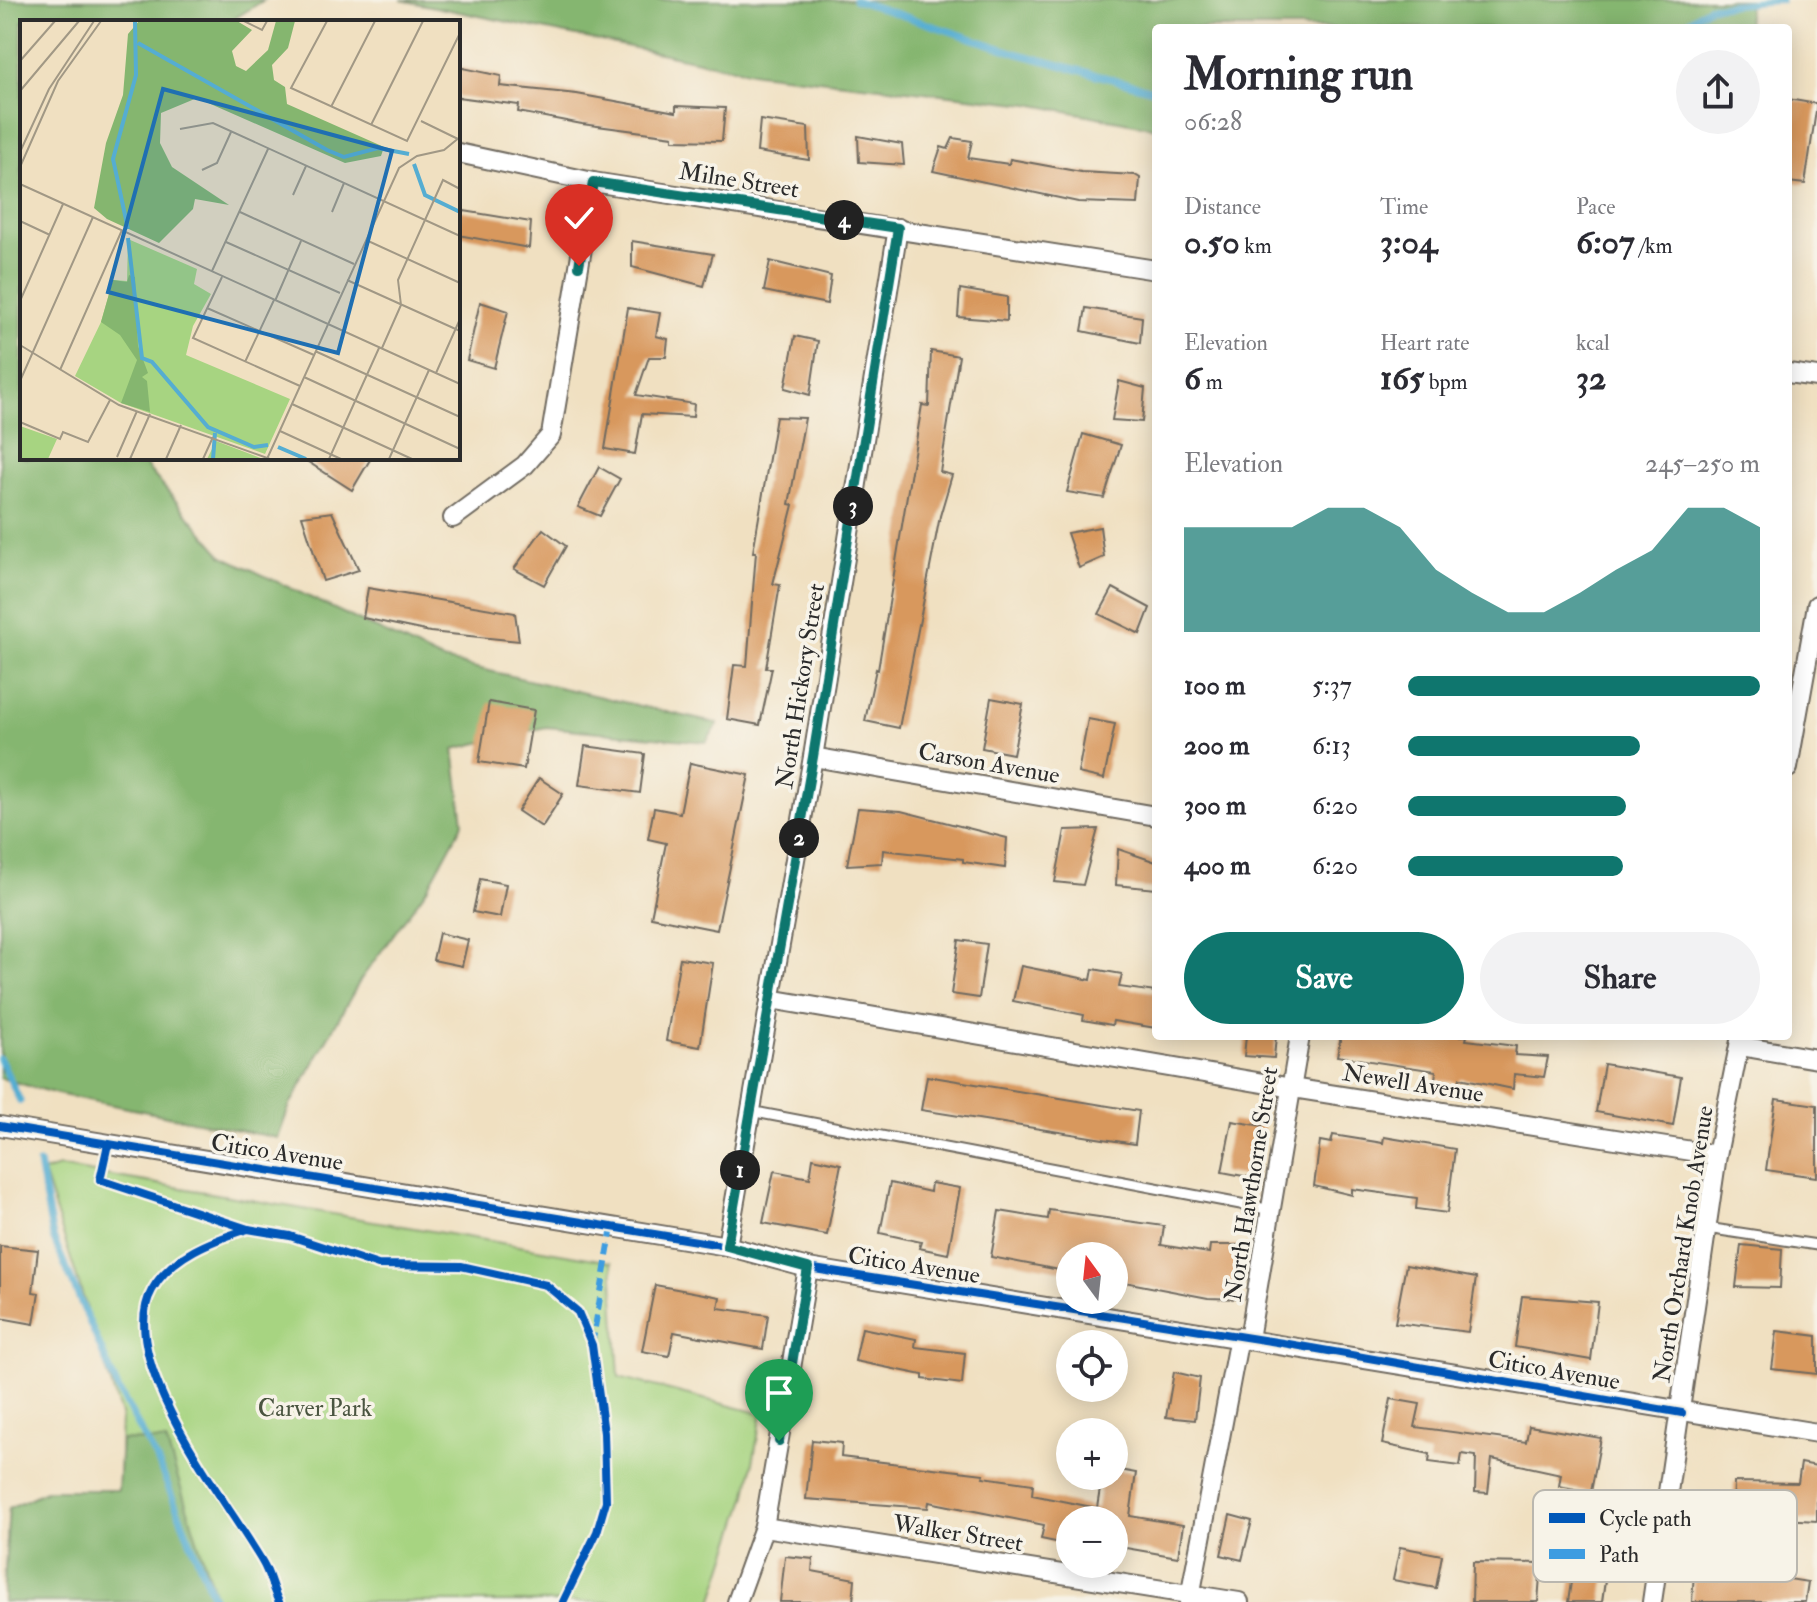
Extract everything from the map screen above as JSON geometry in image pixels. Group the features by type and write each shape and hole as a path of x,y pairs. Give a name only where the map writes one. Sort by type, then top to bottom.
{"street":[{"name":"Milne Street","path":"460,153 593,182 1152,269"},
{"path":"453,518 525,465 551,435 593,182"},
{"name":"North Hickory Street","path":"727,1246 813,757 898,228"},
{"path":"1792,374 1817,377"},
{"path":"1792,757 1808,713 1817,605"},
{"name":"Carson Avenue","path":"813,757 1152,815"},
{"name":"Newell Avenue","path":"770,999 1292,1088 1717,1155"},
{"name":"North Hawthorne Street","path":"1190,1598 1272,1210 1299,1040"},
{"path":"1740,1041 1817,1059"},
{"name":"North Orchard Knob Avenue","path":"1670,1490 1717,1155 1740,1041"},
{"name":"Citico Avenue","path":"0,1126 727,1246 808,1268 1817,1433"},
{"path":"737,1602 764,1527 808,1268"},
{"name":"Walker Street","path":"764,1527 1190,1598 1239,1602"},
{"name":"North Orchard Knob Avenue","path":"1652,1602 1655,1582"}],"lane":[{"path":"750,1111 1272,1210"},
{"path":"1707,1228 1817,1245"}],"green space":[{"path":"0,0 264,0 232,20 20,20 20,460 141,460 223,556 442,660 718,724 706,742 546,727 454,749 463,823 429,886 361,979 290,1105 278,1138 57,1094 0,1078"},
{"path":"401,0 1749,0 1747,24 1152,24 1152,127 1029,104 757,73"},
{"name":"Carver Park","path":"59,1167 612,1262 619,1377 762,1414 747,1495 712,1602 3,1602 9,1508 48,1490 119,1490 121,1415 43,1172"},
{"path":"121,1440 166,1441 217,1602 3,1602 9,1508 48,1490 118,1490"}],"building":[{"path":"460,67 501,76 500,86 577,94 676,112 676,106 725,108 722,141 673,140 673,136 582,124 518,112 519,105 460,97"},
{"path":"1792,100 1817,104 1805,184 1792,182"},
{"path":"760,120 808,127 809,160 757,152"},
{"path":"858,136 902,144 904,165 859,162"},
{"path":"953,138 972,141 968,158 1009,164 1010,159 1081,172 1135,175 1140,178 1138,204 1078,202 933,171 941,147 948,149"},
{"path":"460,210 531,222 529,248 460,235"},
{"path":"632,241 713,254 704,286 632,267"},
{"path":"770,261 831,276 827,304 764,291"},
{"path":"960,289 1007,297 1007,321 958,317"},
{"path":"480,302 508,311 494,368 467,360"},
{"path":"628,308 660,313 656,336 668,339 666,357 649,357 636,395 694,404 693,417 642,414 635,454 605,449"},
{"path":"1086,308 1142,317 1140,343 1082,331"},
{"path":"795,336 818,341 810,395 785,388"},
{"path":"931,351 959,356 940,472 952,475 940,516 899,728 865,721 878,670 922,405 929,406"},
{"path":"1119,381 1145,388 1142,422 1112,420"},
{"path":"776,417 805,418 789,504 793,505 773,584 780,585 766,668 772,668 760,725 727,719 734,665 747,666 756,552 753,552"},
{"path":"1083,434 1121,445 1104,498 1067,492"},
{"path":"305,460 370,460 352,490"},
{"path":"599,467 620,479 600,516 578,507"},
{"path":"332,512 359,570 323,581 302,516"},
{"path":"1100,527 1104,557 1079,568 1067,533"},
{"path":"543,529 566,546 544,585 514,569"},
{"path":"368,588 515,613 519,641 430,632 363,618"},
{"path":"1113,588 1150,608 1140,634 1099,614"},
{"path":"991,698 1023,704 1013,754 982,748"},
{"path":"489,702 534,710 524,769 479,762"},
{"path":"1088,719 1115,724 1104,779 1078,773"},
{"path":"585,746 645,754 640,793 579,785"},
{"path":"690,763 749,775 717,930 651,917 666,843 648,839 654,808 680,813"},
{"path":"539,778 563,794 542,827 518,811"},
{"path":"858,808 901,811 1007,838 1005,868 963,862 963,859 883,850 882,863 847,865"},
{"path":"1098,829 1083,885 1055,882 1065,830"},
{"path":"1118,849 1152,861 1152,889 1116,885"},
{"path":"480,879 506,884 500,917 473,912"},
{"path":"439,933 468,940 462,966 433,960"},
{"path":"959,940 987,944 979,998 951,994"},
{"path":"680,958 713,963 700,1047 666,1041"},
{"path":"1021,966 1091,980 1093,969 1122,974 1119,987 1152,991 1152,1027 1083,1020 1084,1015 1013,1001"},
{"path":"1246,1040 1276,1040 1274,1058 1244,1056"},
{"path":"1340,1040 1466,1040 1516,1046 1515,1055 1548,1057 1544,1077 1514,1074 1513,1089 1460,1078 1459,1083 1435,1080 1436,1071 1337,1056"},
{"path":"1604,1064 1681,1077 1673,1126 1596,1112"},
{"path":"927,1076 1139,1111 1135,1144 921,1110"},
{"path":"1776,1099 1817,1105 1817,1177 1766,1170"},
{"path":"1232,1121 1263,1126 1254,1178 1222,1172"},
{"path":"1333,1135 1383,1143 1384,1137 1455,1149 1447,1213 1416,1209 1417,1198 1352,1189 1352,1195 1314,1186 1320,1141 1331,1143"},
{"path":"813,1158 841,1164 827,1235 763,1223 774,1171 810,1178"},
{"path":"890,1183 930,1192 931,1183 960,1188 948,1254 919,1248 921,1242 880,1233"},
{"path":"1049,1210 1164,1226 1161,1245 1209,1253 1210,1245 1240,1245 1239,1299 1208,1298 1128,1283 1128,1242 1056,1242 1056,1269 991,1257 999,1211 1048,1219"},
{"path":"1741,1245 1782,1249 1780,1288 1736,1287"},
{"path":"0,1246 38,1250 33,1292 39,1293 34,1324 0,1318"},
{"path":"1406,1265 1476,1278 1468,1332 1395,1323"},
{"path":"655,1285 720,1297 718,1308 768,1315 763,1349 674,1332 669,1356 642,1351"},
{"path":"1522,1296 1598,1302 1591,1360 1515,1347"},
{"path":"862,1328 916,1339 915,1347 965,1353 962,1384 923,1379 923,1375 855,1361"},
{"path":"1777,1331 1817,1336 1817,1374 1772,1369"},
{"path":"1174,1372 1200,1378 1195,1420 1166,1417"},
{"path":"1391,1399 1420,1404 1415,1427 1526,1442 1529,1426 1601,1438 1591,1490 1559,1486 1561,1474 1492,1459 1488,1493 1475,1492 1476,1456 1462,1454 1460,1466 1429,1462 1430,1454 1382,1444"},
{"path":"812,1440 842,1443 841,1457 984,1474 983,1477 1033,1484 1032,1495 1087,1506 1056,1506 1056,1542 1041,1539 1044,1525 929,1502 928,1508 806,1499"},
{"path":"1801,1463 1817,1466 1817,1521 1797,1520 1797,1490 1734,1490 1734,1482 1798,1483"},
{"path":"1128,1472 1136,1473 1130,1516 1183,1525 1178,1557 1128,1548 1128,1506 1097,1506 1100,1490 1128,1490"},
{"path":"1230,1515 1252,1521 1242,1560 1221,1555"},
{"path":"1400,1547 1442,1555 1436,1588 1393,1580"},
{"path":"785,1556 813,1559 812,1571 855,1579 853,1602 780,1602"},
{"path":"1473,1562 1533,1563 1533,1582 1540,1582 1538,1602 1472,1602"},
{"path":"1571,1582 1605,1582 1602,1602 1568,1602"},
{"path":"1693,1582 1808,1582 1805,1602 1692,1602"}],"waterway":[{"path":"855,0 1016,53 1152,90"},
{"path":"1685,24 1709,7 1781,0"},
{"path":"0,1059 20,1101"},
{"path":"39,1164 53,1237 118,1389 158,1462 215,1602"}],"marked path":[{"path":"592,1345 612,1227"}],"cycle path":[{"path":"0,1126 727,1246 808,1268 1283,1343 1682,1413"},
{"path":"108,1144 100,1180 248,1229 290,1236 378,1265 461,1266 546,1285 578,1312 592,1345 604,1433 606,1501 597,1532 563,1602"},
{"path":"248,1229 194,1250 170,1267 152,1290 144,1319 148,1354 161,1391 202,1468 263,1563 279,1602"}],"route":[{"path":"579,266 593,182 898,228 813,757 727,1246 808,1268 779,1441"}]}
